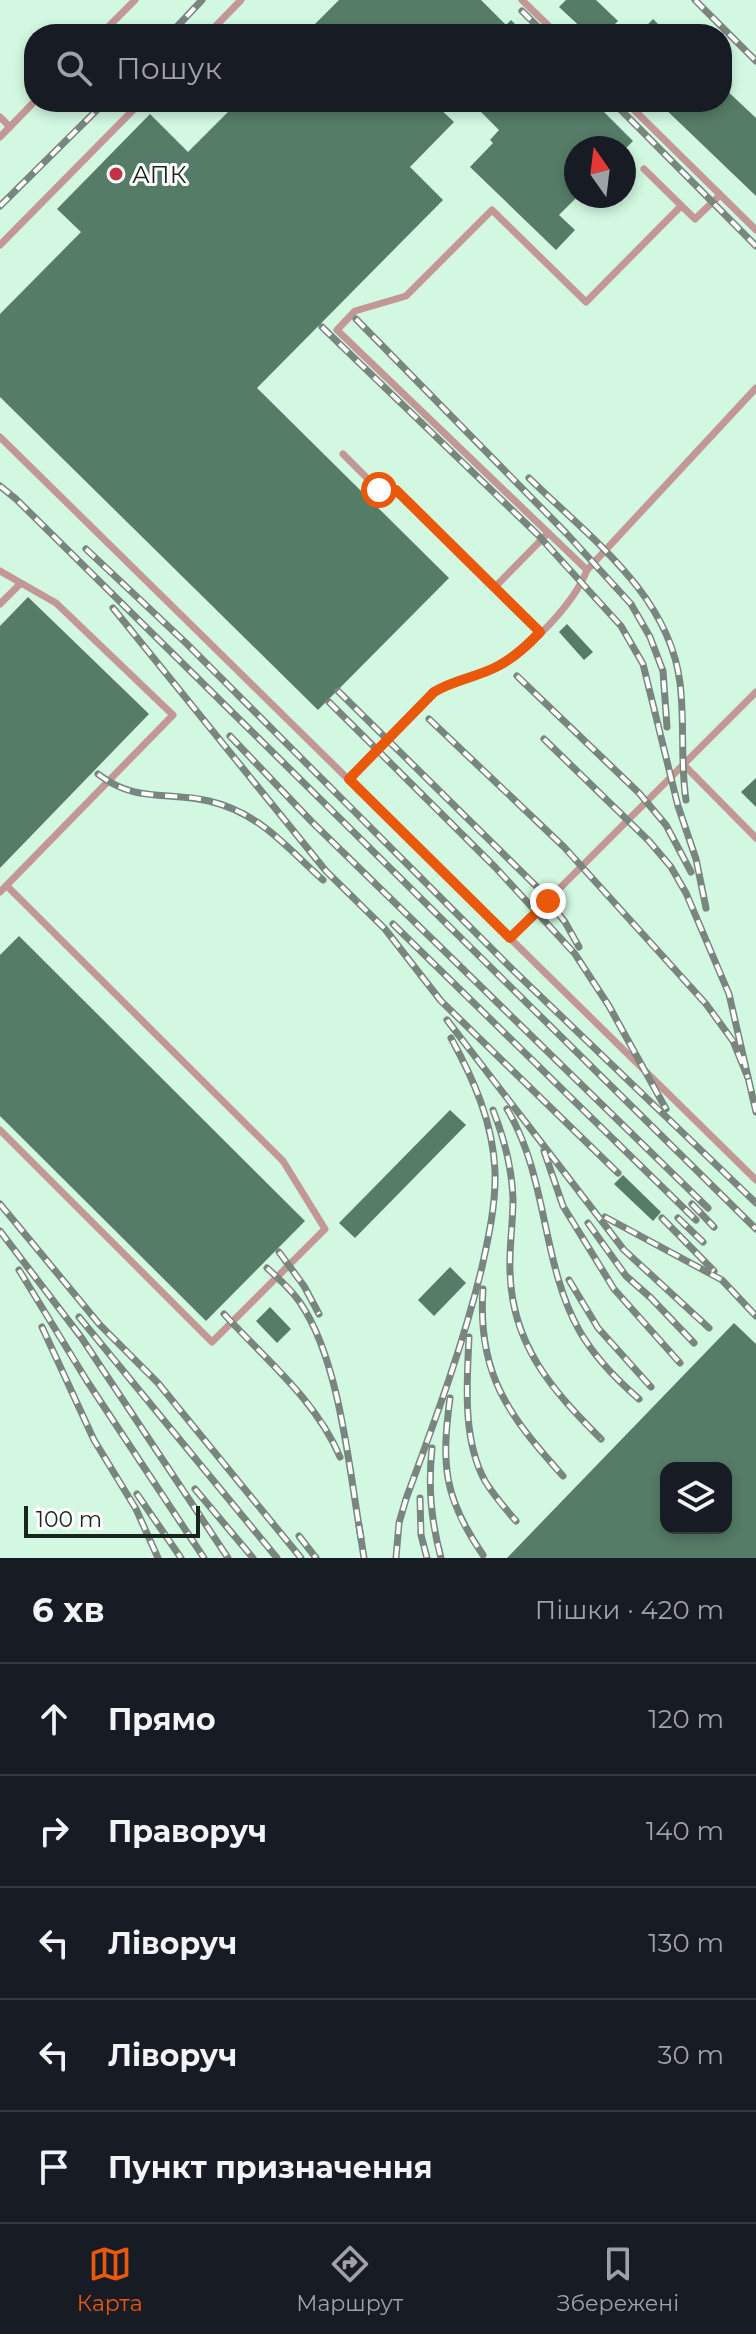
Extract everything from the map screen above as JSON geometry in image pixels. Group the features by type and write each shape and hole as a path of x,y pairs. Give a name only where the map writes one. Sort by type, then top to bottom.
{"lane":[{"path":"111,24 135,0"},
{"path":"218,24 241,0"},
{"path":"522,0 547,24"},
{"path":"0,137 24,112"},
{"path":"0,245 131,112"},
{"path":"636,112 756,230"},
{"path":"0,117 10,127"},
{"path":"644,169 695,219 720,195"},
{"path":"587,570 337,330 355,311 406,296 492,210 586,302 681,206"},
{"path":"349,779 434,692 450,682 498,667 521,651 576,593 587,570 756,388"},
{"path":"0,437 756,1180"},
{"path":"343,454 379,490 396,490 540,632"},
{"path":"495,587 548,533"},
{"path":"0,571 56,603 173,715 0,892"},
{"path":"0,604 20,584"},
{"path":"510,938 756,692"},
{"path":"684,765 756,838"},
{"path":"0,1130 212,1342 325,1229 283,1161 7,886"}],"shaded area":[{"path":"0,0 756,0 756,1558 0,1558"}],"building":[{"path":"339,0 481,0 505,24 315,24"},
{"path":"566,0 596,0 618,21 615,24 577,24 559,7"},
{"path":"732,95 756,118 756,196 668,112 732,112"},
{"path":"228,112 444,112 454,122 410,167 443,200 257,388 449,578 318,710 0,397 0,314 81,232 57,209 150,114 188,152"},
{"path":"481,112 604,112 628,136 564,136 566,208 559,215 575,230 556,250 470,167 493,143 490,140 499,130"},
{"path":"28,597 149,714 0,868 0,626"},
{"path":"567,624 593,652 584,660 559,632"},
{"path":"756,778 756,807 741,792"},
{"path":"19,936 305,1221 206,1321 0,1116 0,955"},
{"path":"450,1110 466,1125 355,1238 339,1223"},
{"path":"623,1175 661,1212 653,1221 614,1184"},
{"path":"450,1267 466,1283 434,1316 418,1300"},
{"path":"270,1307 291,1329 277,1343 256,1321"},
{"path":"734,1323 756,1344 756,1558 507,1558"}],"railway":[{"path":"179,24 202,0"},
{"path":"695,0 719,24"},
{"path":"522,11 535,24"},
{"path":"732,37 756,61"},
{"path":"0,206 95,112"},
{"path":"623,112 756,246"},
{"path":"356,319 567,534 631,604 650,637 663,671 667,727"},
{"path":"322,327 538,535 621,626 643,664 678,806 696,859 706,908"},
{"path":"529,478 623,569 660,622 673,651 680,683 686,800"},
{"path":"0,486 756,1229"},
{"path":"86,549 186,643 513,970 756,1203"},
{"path":"113,608 326,871 385,929 441,1001 618,1173"},
{"path":"517,676 639,793 666,825 691,872"},
{"path":"338,691 537,887 565,922 579,947"},
{"path":"329,702 495,867 575,954 609,1006 666,1109"},
{"path":"429,719 564,847 706,1004 733,1041 748,1078"},
{"path":"230,736 312,822 708,1208"},
{"path":"544,739 649,841 671,867 686,893 729,994 756,1112"},
{"path":"98,774 138,793 194,798 227,806 271,833 323,880"},
{"path":"393,924 696,1220"},
{"path":"447,1020 624,1250 709,1328"},
{"path":"396,1558 399,1523 466,1326 482,1267 493,1207 495,1171 491,1136 475,1086 451,1038"},
{"path":"507,1109 530,1163 557,1276 567,1304 591,1349 639,1399"},
{"path":"493,1110 511,1176 510,1272 518,1322 551,1384 601,1439"},
{"path":"544,1151 563,1206 614,1289 680,1363"},
{"path":"0,1204 100,1325 158,1383 301,1558"},
{"path":"692,1204 714,1227"},
{"path":"605,1217 722,1280 756,1316"},
{"path":"662,1218 714,1271"},
{"path":"678,1218 703,1242"},
{"path":"588,1223 626,1276 694,1343"},
{"path":"0,1231 81,1337 228,1558"},
{"path":"279,1252 304,1286 319,1314"},
{"path":"267,1268 301,1304 325,1355 341,1417 361,1538"},
{"path":"19,1270 87,1381 204,1558"},
{"path":"569,1280 598,1328 651,1387"},
{"path":"483,1289 485,1346 500,1392 512,1413 563,1476"},
{"path":"224,1314 304,1399 330,1436 340,1457"},
{"path":"79,1317 277,1558"},
{"path":"42,1327 94,1440 136,1509 158,1558"},
{"path":"469,1337 468,1410 473,1447 485,1481 516,1521"},
{"path":"450,1398 446,1443 448,1481 460,1516 483,1555"},
{"path":"432,1448 431,1503 441,1558"},
{"path":"195,1489 253,1558"},
{"path":"137,1494 181,1558"},
{"path":"420,1498 421,1535 427,1558"},
{"path":"359,1526 364,1558"},
{"path":"299,1536 316,1558"}],"place":[{"name":"АПК","path":"116,174"}],"route":[{"path":"379,490 396,490 540,632 521,651 498,667 450,682 434,692 349,779 510,938 548,901"}]}
